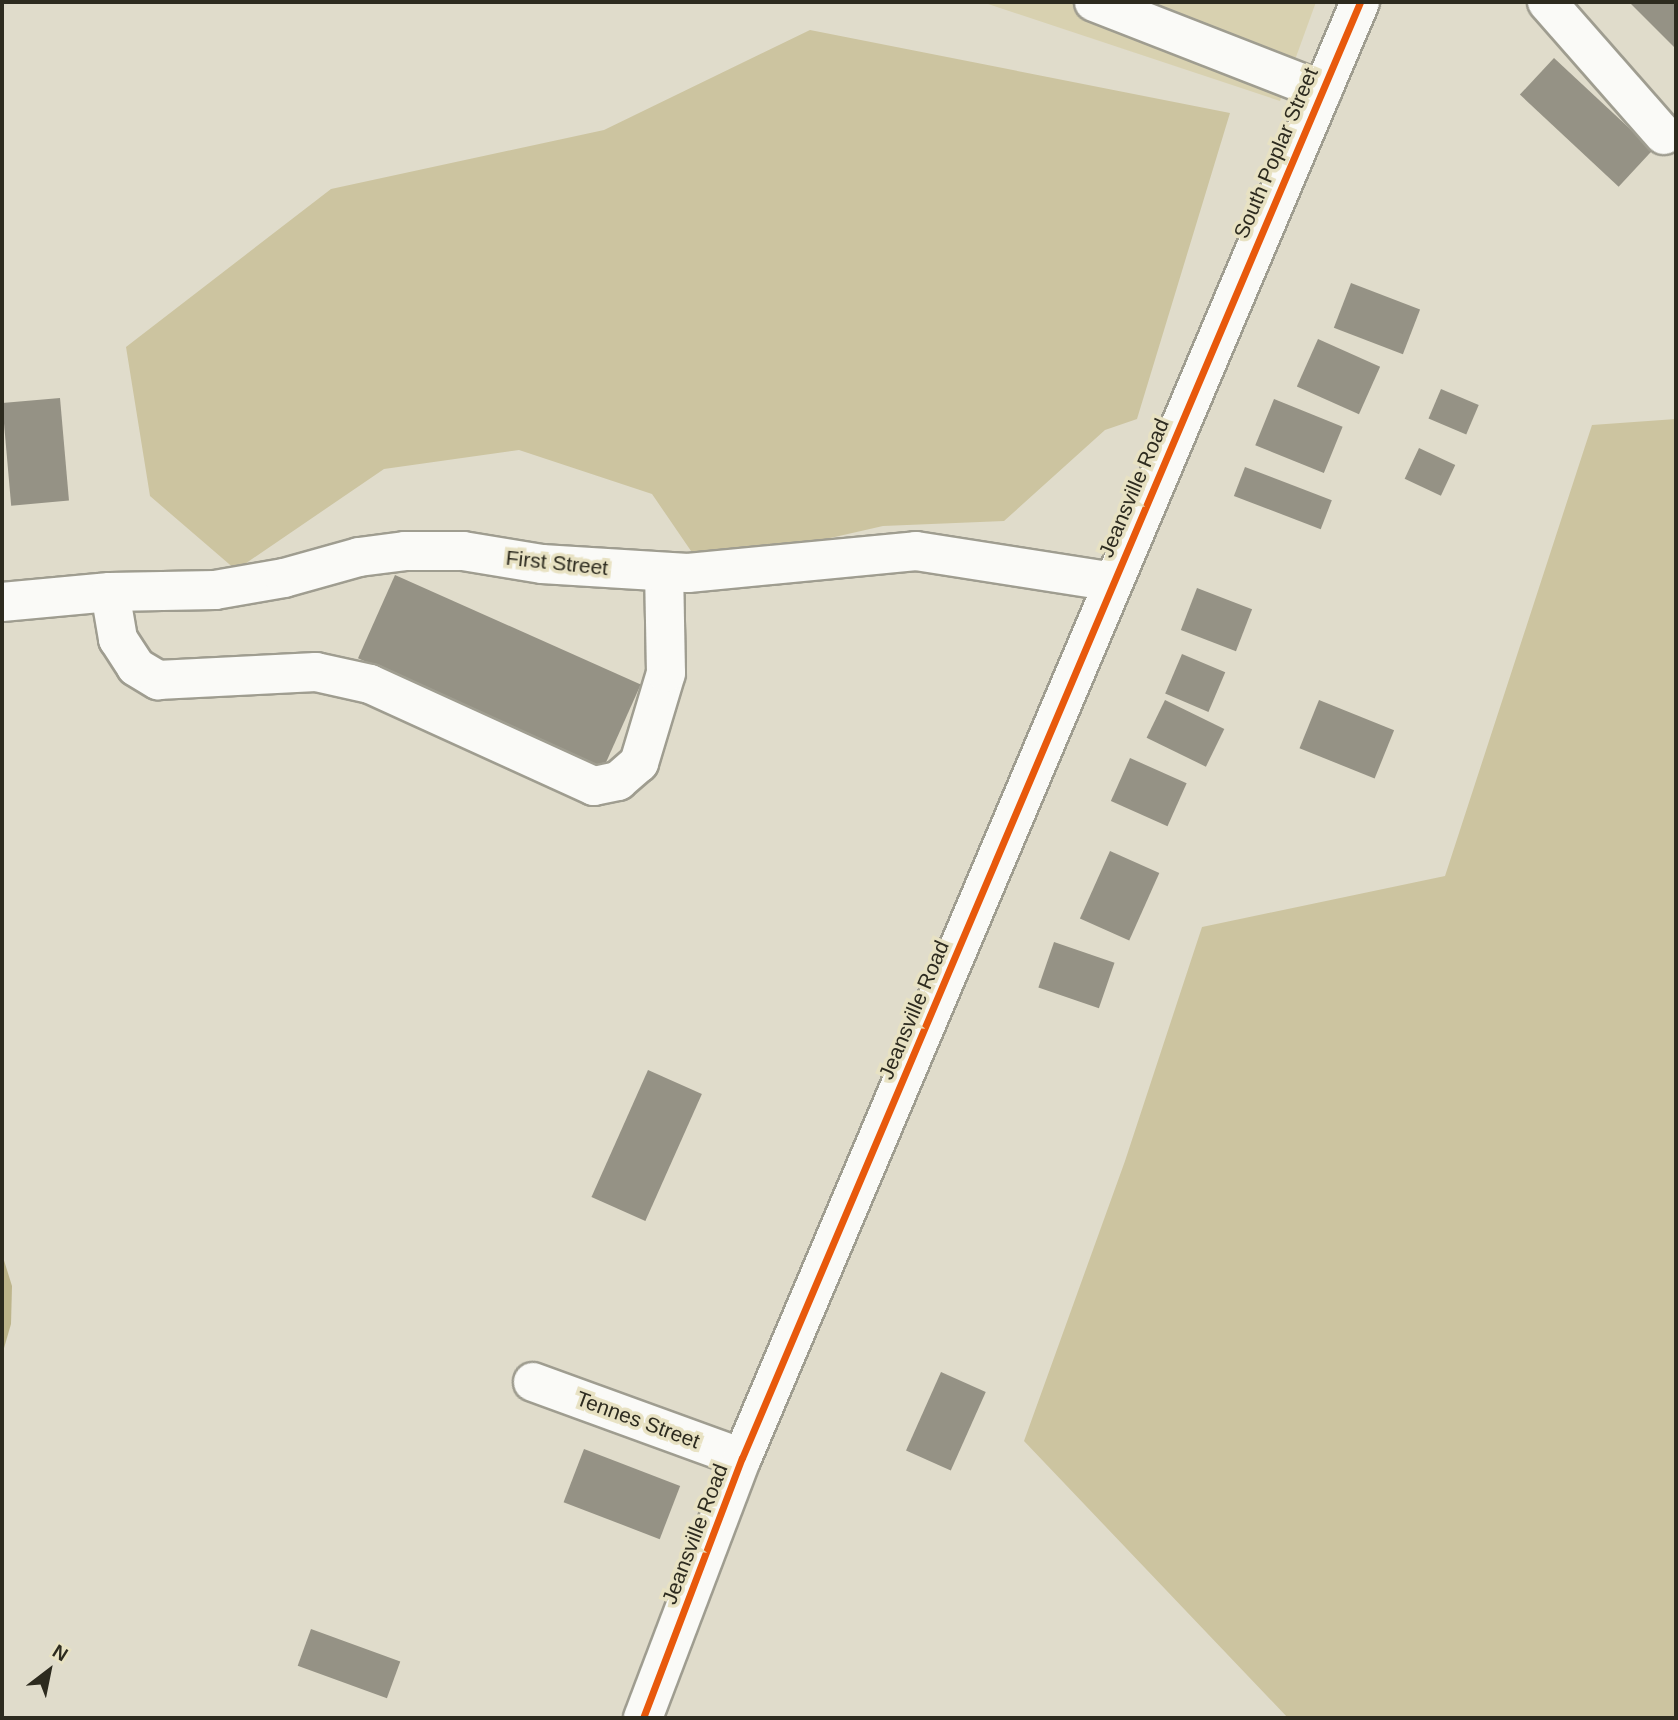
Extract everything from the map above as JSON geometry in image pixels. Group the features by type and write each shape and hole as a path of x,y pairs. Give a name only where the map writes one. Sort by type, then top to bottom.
{"street":[{"path":"1094,2 1322,92"},
{"name":"South Poplar Street","path":"1224,318 1360,2"},
{"path":"1547,2 1664,135"},
{"name":"Jeansville Road","path":"643,1718 742,1458 1224,318"},
{"name":"First Street","path":"2,602 110,592 215,590 284,578 359,557 405,551 463,551 542,564 688,573 916,551 1113,582"},
{"path":"110,592 118,639 136,667 158,680 316,672 370,684 594,786 618,781 639,763 666,673 664,572"},
{"name":"Tennes Street","path":"533,1382 742,1458"}],"shaded area":[{"path":"982,2 1316,2 1280,101"},
{"path":"810,30 1230,113 1137,419 1105,430 1004,521 883,526 702,567 652,494 519,450 384,469 236,570 150,496 126,347 331,189 604,130"},
{"path":"1676,419 1676,1718 1288,1718 1024,1441 1125,1161 1202,927 1445,876 1592,425"},
{"path":"2,1254 12,1286 11,1324 2,1355"}],"building":[{"path":"1629,2 1676,2 1676,49"},
{"path":"1554,58 1653,150 1619,187 1520,95"},
{"path":"1351,283 1420,310 1403,354 1334,328"},
{"path":"1318,339 1380,367 1359,414 1297,387"},
{"path":"1441,389 1479,405 1466,434 1428,418"},
{"path":"60,398 69,501 11,506 2,403"},
{"path":"1274,399 1343,427 1324,473 1255,445"},
{"path":"1419,448 1455,465 1441,496 1405,479"},
{"path":"1245,467 1332,500 1321,529 1234,496"},
{"path":"395,575 641,684 604,768 358,658"},
{"path":"1197,588 1252,609 1236,651 1181,630"},
{"path":"1182,654 1225,672 1208,712 1165,694"},
{"path":"1165,700 1224,729 1206,767 1147,738"},
{"path":"1319,700 1394,730 1375,779 1300,748"},
{"path":"1130,758 1187,783 1168,826 1111,801"},
{"path":"1110,851 1159,873 1129,941 1080,919"},
{"path":"1054,942 1115,963 1099,1008 1038,987"},
{"path":"648,1070 702,1094 645,1221 591,1197"},
{"path":"941,1372 986,1392 951,1470 906,1451"},
{"path":"584,1449 680,1486 660,1539 564,1502"},
{"path":"311,1629 400,1661 387,1698 298,1666"}],"cycle path":[{"path":"643,1718 742,1458 1360,2"}]}
